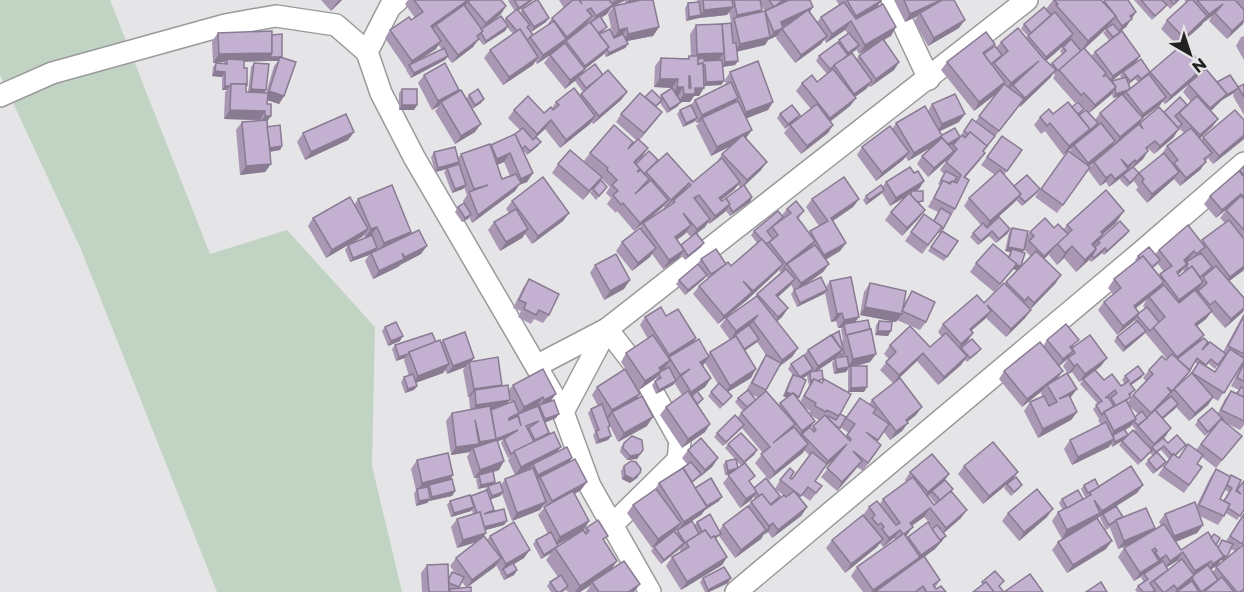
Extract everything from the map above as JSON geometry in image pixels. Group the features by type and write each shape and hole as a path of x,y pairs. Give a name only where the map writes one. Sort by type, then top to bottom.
{"street":[{"path":"367,52 390,8 398,0"},
{"path":"891,0 929,79"},
{"path":"536,366 607,329 1027,0"},
{"path":"0,96 52,73 225,25 276,16 336,25 367,52 381,93 414,157 563,412 590,486 650,592"},
{"path":"736,592 1244,163"},
{"path":"563,412 607,329"},
{"path":"607,329 645,378 680,441 678,460 613,524"}],"green space":[{"path":"0,0 110,0 210,254 287,230 375,327 372,466 402,592 217,592 80,247 0,75"}],"building":[{"path":"414,0 468,0 431,26 441,41 412,61 390,30 409,17 411,20 423,12"},
{"path":"470,0 501,0 506,6 486,23 468,2"},
{"path":"514,0 531,0 519,8"},
{"path":"536,0 549,18 534,27 522,9"},
{"path":"573,0 579,0 582,4 580,0 609,0 613,5 596,16 591,8 587,10 592,16 567,37 552,18"},
{"path":"641,0 653,0 659,27 628,34 627,28 619,30 614,6"},
{"path":"703,0 732,0 733,7 704,10"},
{"path":"734,0 760,0 762,10 737,15"},
{"path":"769,0 783,0 774,7"},
{"path":"789,0 810,0 813,7 781,22 783,28 774,32 765,11"},
{"path":"847,0 880,0 881,1 856,16"},
{"path":"904,0 938,0 939,1 910,14"},
{"path":"942,0 954,0 965,20 934,38 920,13"},
{"path":"1054,0 1101,0 1116,16 1088,41"},
{"path":"1105,0 1128,0 1136,12 1130,16 1132,19 1122,26"},
{"path":"1141,0 1162,0 1167,5 1155,16"},
{"path":"1189,0 1193,0 1207,16 1184,38 1167,20"},
{"path":"1197,0 1235,0 1244,10 1244,20 1232,31 1215,13 1223,4 1209,14"},
{"path":"699,2 701,15 689,17 688,3"},
{"path":"844,2 856,19 883,4 896,27 865,45 851,21 832,34 821,17"},
{"path":"464,5 483,31 477,36 479,39 458,55 436,25"},
{"path":"1044,7 1051,15 1031,33 1024,24"},
{"path":"517,9 530,25 527,27 533,35 527,40 520,29 517,31 506,18"},
{"path":"808,10 827,36 801,55 782,29"},
{"path":"765,11 770,37 740,44 734,18"},
{"path":"1055,12 1073,34 1046,57 1028,36"},
{"path":"501,16 508,26 486,41 481,29"},
{"path":"600,16 607,27 598,33 590,23"},
{"path":"554,21 566,39 543,55 530,37"},
{"path":"590,22 609,47 585,66 566,41"},
{"path":"731,23 738,61 725,62 722,24"},
{"path":"722,24 724,53 697,54 696,25"},
{"path":"1113,24 1120,32 1113,37 1106,29"},
{"path":"1018,28 1056,70 1025,98 1013,85 1039,61 1011,83 994,63 1008,51 1001,42"},
{"path":"520,29 538,57 509,77 490,50"},
{"path":"610,29 614,38 623,34 628,44 609,53 607,49 609,47 599,34"},
{"path":"272,31 272,53 219,54 218,33"},
{"path":"1122,31 1140,56 1113,76 1095,52"},
{"path":"986,32 995,44 983,53 1005,82 979,102 947,62"},
{"path":"849,33 859,45 848,53 839,40"},
{"path":"282,34 282,57 270,57 272,35"},
{"path":"883,39 899,62 876,79 859,56"},
{"path":"1071,39 1081,51 1058,71 1052,63 1066,51 1063,47"},
{"path":"838,42 848,55 830,69 819,56"},
{"path":"565,43 585,69 570,80 550,55"},
{"path":"1183,44 1204,67 1171,96 1150,72"},
{"path":"995,46 1002,55 991,64 984,54"},
{"path":"444,48 448,56 414,73 409,65"},
{"path":"1084,48 1106,73 1103,77 1106,75 1116,87 1095,105 1084,93 1081,95 1059,70"},
{"path":"852,53 872,81 854,94 834,65"},
{"path":"689,56 698,56 698,64 703,63 704,88 695,88 695,94 684,94 683,87 677,87 678,79 660,79 661,58 689,59"},
{"path":"280,57 296,62 284,96 269,91"},
{"path":"704,58 704,61 722,60 724,81 706,82 705,65 698,64 698,59"},
{"path":"227,59 244,60 244,68 247,68 247,86 246,84 231,84 225,86 225,72 215,71 216,63 227,64"},
{"path":"1141,59 1150,72 1141,79 1138,75 1130,81 1123,72"},
{"path":"758,61 773,102 746,112 730,72"},
{"path":"254,63 269,64 266,90 251,89"},
{"path":"445,63 459,90 438,101 424,75"},
{"path":"595,64 603,75 586,88 578,77"},
{"path":"833,69 856,98 830,118 802,83 812,75 817,82"},
{"path":"1206,69 1227,94 1210,108 1188,84"},
{"path":"608,70 627,92 599,116 581,94"},
{"path":"1149,74 1166,97 1143,114 1126,92"},
{"path":"1230,75 1239,88 1225,96 1227,94 1217,82"},
{"path":"1126,77 1130,88 1116,94 1116,87 1112,81"},
{"path":"731,82 738,98 702,115 695,100"},
{"path":"231,84 246,84 246,92 268,93 267,104 271,104 271,116 265,116 265,111 230,110"},
{"path":"1004,84 1024,99 999,131 979,116"},
{"path":"1244,84 1244,97 1238,87"},
{"path":"574,88 595,116 566,140 551,120 537,134 514,110 528,96 544,113 551,107 553,110 559,105 556,102"},
{"path":"672,88 681,102 670,109 661,95"},
{"path":"402,89 417,89 417,105 402,105"},
{"path":"478,89 484,99 475,105 469,95"},
{"path":"461,90 481,124 461,136 441,102"},
{"path":"652,90 662,100 656,106 645,97"},
{"path":"640,93 662,112 644,133 621,114"},
{"path":"955,94 965,114 942,124 932,104"},
{"path":"1122,94 1143,118 1120,137 1100,113"},
{"path":"1197,96 1218,119 1200,135 1179,113"},
{"path":"1180,97 1187,105 1175,116 1182,124 1178,128 1164,112"},
{"path":"738,101 752,130 717,147 702,118"},
{"path":"1068,102 1090,129 1069,146 1050,123 1047,126 1040,117 1049,109 1053,114"},
{"path":"1078,102 1084,109 1078,114 1072,107"},
{"path":"817,104 833,125 807,146 790,125"},
{"path":"691,105 697,118 686,123 680,110"},
{"path":"792,105 800,115 788,124 780,114"},
{"path":"925,106 942,136 914,153 896,123"},
{"path":"1159,107 1179,129 1160,146 1155,141 1146,148 1148,151 1136,162 1135,160 1128,166 1121,159 1128,169 1115,179 1111,174 1106,178 1094,162 1139,124 1143,129 1140,123"},
{"path":"1086,110 1098,123 1089,131 1090,129 1079,115"},
{"path":"1235,110 1244,120 1244,135 1219,156 1203,137"},
{"path":"346,114 354,132 311,152 303,133"},
{"path":"972,119 995,136 987,146 970,132 968,134 964,131"},
{"path":"267,120 271,164 246,166 242,122"},
{"path":"1101,123 1115,141 1088,163 1074,145"},
{"path":"280,125 282,146 270,148 267,127"},
{"path":"614,125 633,142 628,149 638,139 648,148 634,162 640,169 637,172 641,170 649,179 635,194 651,180 668,200 640,223 613,195 618,191 612,185 617,180 607,170 608,168 590,153"},
{"path":"890,126 909,152 882,173 862,147"},
{"path":"523,128 533,140 536,137 541,142 530,151 525,146 522,149 515,134"},
{"path":"955,128 960,137 948,144 942,138 940,140 942,135"},
{"path":"1191,128 1212,153 1204,159 1206,162 1186,178 1174,163 1178,160 1167,146"},
{"path":"970,132 987,146 983,151 985,153 964,177 969,180 955,209 934,198 943,180 950,184 952,181 957,183 961,175 946,162 957,149 953,145 962,135 965,138"},
{"path":"515,134 533,173 521,179 510,153 497,159 491,145"},
{"path":"743,135 767,162 747,180 722,154"},
{"path":"1002,136 1022,150 1007,171 987,157"},
{"path":"942,138 954,151 934,168 922,156"},
{"path":"490,144 502,179 516,174 521,183 478,215 469,192 488,185 474,189 461,154"},
{"path":"455,147 459,162 438,168 434,152"},
{"path":"570,150 602,177 589,191 558,164"},
{"path":"649,151 658,160 644,174 641,170 638,171 640,169 636,164"},
{"path":"1068,151 1090,167 1063,205 1041,189"},
{"path":"667,153 693,182 722,158 740,182 719,198 722,201 726,198 730,204 715,216 699,195 694,198 710,219 697,229 683,213 691,225 675,237 684,250 669,260 643,223 675,202 674,200 691,185 689,183 671,200 646,172"},
{"path":"1164,153 1179,172 1152,194 1142,182 1144,179 1139,173"},
{"path":"459,164 466,185 455,189 447,168"},
{"path":"910,167 914,173 918,171 924,181 896,198 886,182"},
{"path":"1133,167 1139,173 1130,183 1123,175"},
{"path":"1000,170 1021,194 990,221 969,198"},
{"path":"946,171 957,177 954,182 941,180"},
{"path":"1239,171 1244,177 1244,197 1241,194 1222,210 1210,196"},
{"path":"1027,175 1040,189 1025,202 1014,186"},
{"path":"543,177 569,213 538,236 512,201"},
{"path":"844,177 859,199 831,218 846,243 824,255 810,231 828,221 812,199"},
{"path":"601,180 607,187 599,196 593,189"},
{"path":"392,185 411,232 384,243 377,227 371,229 358,199"},
{"path":"744,185 752,197 733,212 726,198"},
{"path":"881,185 884,190 869,200 866,196"},
{"path":"1106,190 1124,211 1101,232 1103,234 1092,244 1096,249 1085,260 1072,246 1065,253 1057,243 1072,230 1067,225"},
{"path":"911,191 923,191 923,201 917,202 911,196"},
{"path":"909,193 925,210 907,228 891,212"},
{"path":"1241,196 1244,199 1244,230 1226,210"},
{"path":"350,197 368,229 332,250 313,218"},
{"path":"796,201 804,211 797,217 815,241 786,264 769,242 778,235 772,227 791,213 787,209"},
{"path":"464,203 471,214 465,218 458,207"},
{"path":"941,208 951,214 943,229 934,221"},
{"path":"516,209 528,229 506,242 494,222"},
{"path":"778,211 783,217 767,231 773,239 766,244 754,231"},
{"path":"924,214 942,227 928,245 911,232"},
{"path":"999,217 1010,229 999,239 992,231 981,241 973,233 983,223 987,228"},
{"path":"1045,218 1054,228 1058,224 1068,234 1044,256 1029,241 1034,236 1030,232"},
{"path":"1229,220 1244,239 1244,266 1230,277 1202,240"},
{"path":"1120,221 1129,231 1107,251 1105,248 1094,258 1092,256 1095,247 1100,243 1098,241"},
{"path":"1188,225 1205,247 1196,254 1194,251 1184,260 1187,264 1177,272 1179,276 1192,266 1203,282 1179,300 1160,274 1172,266 1159,250"},
{"path":"640,228 656,248 638,263 622,242"},
{"path":"1012,228 1028,231 1024,250 1008,247"},
{"path":"419,230 427,246 405,257 402,253 404,259 379,271 371,253"},
{"path":"942,231 958,241 947,257 931,247"},
{"path":"696,233 704,243 688,256 681,245"},
{"path":"372,235 377,248 353,258 348,245"},
{"path":"762,239 783,264 753,291 743,281 752,292 724,316 699,286 728,262 731,266"},
{"path":"993,244 1017,264 1000,284 976,263"},
{"path":"815,245 829,264 801,283 787,264"},
{"path":"1149,247 1160,260 1152,267 1143,256 1140,258 1138,256"},
{"path":"716,249 726,264 711,274 701,259"},
{"path":"1012,249 1025,253 1021,266 1016,265 1009,258"},
{"path":"1036,251 1061,275 1034,303 1028,297 1025,301 1006,282"},
{"path":"1201,253 1212,267 1200,277 1192,266 1188,269 1186,262"},
{"path":"616,254 630,280 610,291 595,265"},
{"path":"1143,256 1164,282 1134,306 1139,313 1123,326 1104,302 1121,288 1114,279"},
{"path":"698,264 707,275 688,290 679,280"},
{"path":"1216,266 1244,298 1244,308 1231,319 1215,301 1210,305 1198,291 1207,283 1203,277"},
{"path":"786,269 795,279 776,295 788,308 778,317 757,294"},
{"path":"821,277 827,290 800,303 794,290"},
{"path":"851,277 859,317 844,320 842,313 837,314 830,281"},
{"path":"529,279 559,294 549,315 539,310 536,315 524,309 526,303 519,300"},
{"path":"870,283 906,291 902,314 865,307"},
{"path":"1004,283 1031,310 1011,329 987,305 991,311 970,329 973,333 961,344 943,324 977,295 984,303"},
{"path":"1164,285 1179,303 1195,290 1212,311 1195,324 1204,335 1177,357 1153,327 1165,317 1149,297"},
{"path":"912,291 935,302 926,322 902,311"},
{"path":"757,296 798,348 782,360 753,321 758,315 736,331 726,318"},
{"path":"661,307 666,316 678,309 696,338 669,355 645,317"},
{"path":"1147,307 1159,322 1150,331 1137,316"},
{"path":"1244,316 1244,354 1228,346"},
{"path":"868,320 870,329 846,335 844,324"},
{"path":"879,321 892,322 891,331 878,331"},
{"path":"1137,321 1146,331 1125,347 1117,337"},
{"path":"396,322 403,336 391,341 385,327"},
{"path":"1066,324 1079,340 1070,347 1073,351 1063,359 1047,340"},
{"path":"749,325 759,339 744,349 734,336"},
{"path":"910,326 930,347 946,333 967,356 944,377 923,353 899,375 886,362 896,352 890,345"},
{"path":"871,329 876,354 853,359 847,335"},
{"path":"839,331 844,353 840,355 842,350 832,335"},
{"path":"465,332 474,358 453,366 443,340"},
{"path":"432,333 436,342 399,357 395,345"},
{"path":"653,335 670,360 659,368 661,371 645,381 626,353"},
{"path":"831,335 842,350 818,366 808,350"},
{"path":"1090,335 1107,358 1085,374 1068,358 1075,353 1072,348"},
{"path":"736,336 756,369 730,386 710,352"},
{"path":"1204,338 1208,342 1202,350 1210,342 1226,354 1218,365 1211,359 1206,365 1197,358 1190,370 1177,359"},
{"path":"699,339 709,357 700,362 711,378 691,392 681,376 690,369 680,375 669,357"},
{"path":"972,339 981,349 970,358 961,348"},
{"path":"440,340 449,364 418,376 409,352"},
{"path":"1040,342 1063,371 1027,399 1004,371"},
{"path":"1230,349 1244,358 1244,361 1224,393 1192,373 1199,362 1215,372"},
{"path":"1172,354 1190,371 1172,391 1167,387 1171,392 1151,413 1133,395 1153,374 1149,370 1162,356 1166,360"},
{"path":"766,355 781,363 766,390 752,383"},
{"path":"804,355 813,369 800,377 791,364"},
{"path":"847,356 849,367 837,369 835,358"},
{"path":"498,357 502,385 474,389 469,362"},
{"path":"1244,363 1244,381 1237,378"},
{"path":"851,366 867,366 867,387 851,388"},
{"path":"1138,366 1144,374 1130,384 1135,390 1129,394 1131,397 1116,406 1111,398 1117,393 1115,390 1105,398 1108,397 1114,406 1102,415 1096,405 1102,401 1083,379 1095,370 1104,380 1112,374 1121,386 1129,381 1125,376"},
{"path":"669,367 676,381 659,390 655,381 661,378 660,372"},
{"path":"543,369 556,394 544,400 543,397 524,407 513,385"},
{"path":"625,369 640,394 612,410 597,387"},
{"path":"822,370 823,379 817,381 814,379 811,382 810,372"},
{"path":"1067,373 1077,389 1059,399 1069,395 1077,412 1043,429 1030,402 1044,396 1049,406 1057,402 1047,385"},
{"path":"1192,373 1213,397 1195,413 1174,389"},
{"path":"413,374 417,386 408,389 404,377"},
{"path":"793,375 806,380 799,397 786,392"},
{"path":"900,378 922,407 906,420 908,423 896,431 872,400"},
{"path":"814,379 822,383 824,379 851,394 839,416 815,406 816,403 804,396"},
{"path":"719,383 732,396 723,405 711,392"},
{"path":"508,385 510,400 476,405 475,390"},
{"path":"1241,387 1244,389 1244,397 1237,394"},
{"path":"748,390 756,400 747,407 738,398"},
{"path":"688,391 710,424 688,439 666,407"},
{"path":"697,391 703,399 697,404 692,396"},
{"path":"766,391 795,424 773,443 794,427 808,444 775,472 761,454 770,447 741,413"},
{"path":"1231,391 1244,397 1244,421 1221,410"},
{"path":"793,393 815,421 802,431 780,403"},
{"path":"642,396 653,417 624,433 612,412"},
{"path":"1171,396 1178,404 1162,418 1155,410"},
{"path":"860,398 876,409 873,413 889,424 878,440 866,432 881,445 868,463 853,451 862,461 842,482 827,468 847,444 828,461 802,434 810,427 814,432 816,430 813,426 825,415 850,441 847,435 855,424 846,418"},
{"path":"554,400 559,414 545,419 539,405"},
{"path":"1126,400 1136,419 1114,431 1104,412"},
{"path":"514,401 519,413 509,420 518,416 521,426 518,414 538,406 549,433 535,440 529,428 539,421 526,426 534,442 511,454 504,439 518,430 496,439 491,410"},
{"path":"602,404 611,436 599,440 596,431 599,430 591,409"},
{"path":"490,406 496,439 480,442 475,420 479,444 456,447 452,413"},
{"path":"1212,408 1223,419 1208,432 1198,420"},
{"path":"1155,410 1171,428 1154,444 1138,426"},
{"path":"1142,411 1147,418 1138,425 1134,421 1135,417"},
{"path":"840,414 846,417 840,428 827,417 836,420"},
{"path":"735,415 744,425 726,442 717,433"},
{"path":"1221,419 1242,436 1222,460 1201,444"},
{"path":"1106,422 1114,439 1078,457 1070,440"},
{"path":"1124,429 1128,435 1115,442 1113,435"},
{"path":"1133,430 1152,450 1141,461 1122,441"},
{"path":"554,432 561,447 521,467 514,451"},
{"path":"741,433 757,450 744,462 728,444"},
{"path":"1177,435 1186,445 1175,455 1172,455 1164,446 1156,452 1152,447 1163,438 1168,443"},
{"path":"632,436 642,440 643,450 640,454 630,456 623,448 624,443"},
{"path":"701,438 718,458 705,470 688,450"},
{"path":"497,440 504,461 480,470 473,448"},
{"path":"993,442 1018,472 989,496 964,466"},
{"path":"1188,444 1203,455 1197,464 1202,467 1189,485 1164,467 1173,454 1179,458"},
{"path":"567,447 572,458 538,475 533,464"},
{"path":"812,452 827,464 815,481 822,486 816,493 808,487 801,496 780,480 790,468 794,472 790,478 792,479"},
{"path":"1157,452 1166,462 1156,470 1148,460"},
{"path":"448,453 453,475 422,483 417,460"},
{"path":"932,454 949,474 928,492 910,472"},
{"path":"575,459 587,482 552,501 540,477"},
{"path":"736,459 738,468 728,471 726,461"},
{"path":"631,461 636,462 641,469 633,479 625,475 624,466"},
{"path":"691,462 701,474 692,482 683,468"},
{"path":"745,463 755,476 749,481 757,492 746,499 728,475"},
{"path":"1131,466 1143,485 1102,511 1094,500 1100,513 1067,530 1058,512 1091,495 1090,492"},
{"path":"533,468 546,502 517,513 505,479"},
{"path":"683,468 707,507 684,522 659,483"},
{"path":"1216,469 1231,477 1220,499 1230,504 1224,516 1199,505"},
{"path":"493,471 495,482 481,485 479,475"},
{"path":"1231,475 1241,480 1236,491 1241,494 1237,490 1244,481 1244,510 1240,516 1228,508 1230,504 1224,501 1232,488 1227,485"},
{"path":"913,477 934,505 951,491 967,510 946,528 930,508 910,523 913,527 904,534 920,557 873,590 857,567 903,534 900,530 889,538 882,529 884,527 881,523 878,525 872,518 875,515 869,507 877,501 896,525 900,523 883,499"},
{"path":"1016,477 1022,485 1014,492 1007,484"},
{"path":"711,478 722,497 707,506 695,488"},
{"path":"766,478 780,496 770,505 762,494 759,496 754,488"},
{"path":"452,479 455,491 432,497 429,485"},
{"path":"1095,479 1099,487 1088,493 1084,485"},
{"path":"945,480 953,489 940,500 932,491"},
{"path":"500,482 503,492 492,496 488,486"},
{"path":"428,487 430,499 419,501 417,489"},
{"path":"656,489 681,523 658,539 633,505"},
{"path":"1037,489 1053,509 1024,532 1008,513"},
{"path":"487,490 494,510 484,514 504,509 507,521 484,527 480,512 477,513 471,496"},
{"path":"1078,490 1083,499 1067,508 1062,499"},
{"path":"573,491 589,521 560,537 544,507"},
{"path":"794,491 807,507 778,530 773,523 769,526 751,502 762,494 771,505"},
{"path":"470,495 474,507 454,513 450,501"},
{"path":"1195,502 1203,525 1174,536 1165,514"},
{"path":"748,506 766,530 741,550 723,525"},
{"path":"1116,506 1123,517 1109,525 1103,514"},
{"path":"1146,508 1155,528 1124,541 1116,520"},
{"path":"480,512 486,533 463,540 457,519"},
{"path":"710,514 721,534 711,538 705,530 702,532 697,522"},
{"path":"1244,514 1244,540 1242,544 1230,536"},
{"path":"863,515 883,539 851,564 832,540"},
{"path":"1097,518 1112,541 1073,565 1058,542"},
{"path":"598,520 608,536 603,539 617,561 580,586 555,548 583,530 586,534 589,531 586,528"},
{"path":"692,521 699,534 685,543 677,530"},
{"path":"514,522 530,550 506,564 490,536"},
{"path":"928,522 941,541 921,555 908,537"},
{"path":"1164,524 1181,550 1208,532 1224,556 1213,564 1211,561 1195,571 1183,552 1170,561 1166,555 1160,559 1155,548 1152,550 1159,561 1140,573 1124,548"},
{"path":"937,525 946,536 940,540 932,529"},
{"path":"705,530 711,538 714,536 727,557 687,582 672,557 689,547 686,542"},
{"path":"674,531 684,543 664,560 654,547"},
{"path":"551,532 558,546 544,555 536,540"},
{"path":"1214,534 1220,538 1216,545 1211,538"},
{"path":"484,536 501,558 472,580 456,558"},
{"path":"1222,540 1233,544 1227,557 1218,548"},
{"path":"1244,544 1244,589 1237,592 1216,567"},
{"path":"924,556 940,580 933,585 936,589 941,586 946,592 925,592 923,586 915,592 875,592"},
{"path":"1182,559 1194,575 1177,589 1174,585 1163,592 1154,581"},
{"path":"624,561 640,584 628,592 599,592 592,582"},
{"path":"1163,561 1168,570 1150,583 1155,591 1143,592 1138,586 1148,579 1144,574"},
{"path":"513,563 517,570 507,576 503,569"},
{"path":"448,564 449,592 429,592 427,565"},
{"path":"1208,565 1218,580 1201,592 1192,578"},
{"path":"724,567 731,578 708,590 703,578"},
{"path":"995,571 1004,581 999,586 1002,592 994,592 986,582 983,584 982,582"},
{"path":"452,572 464,577 459,587 449,583"},
{"path":"1030,574 1043,592 1004,592"},
{"path":"561,575 568,586 557,592 550,582"},
{"path":"1222,577 1234,592 1205,591"},
{"path":"1192,581 1199,592 1178,592 1178,591"},
{"path":"986,582 994,592 973,592"},
{"path":"1101,582 1107,592 1086,592"},
{"path":"471,587 471,592 450,592 450,589"}]}
